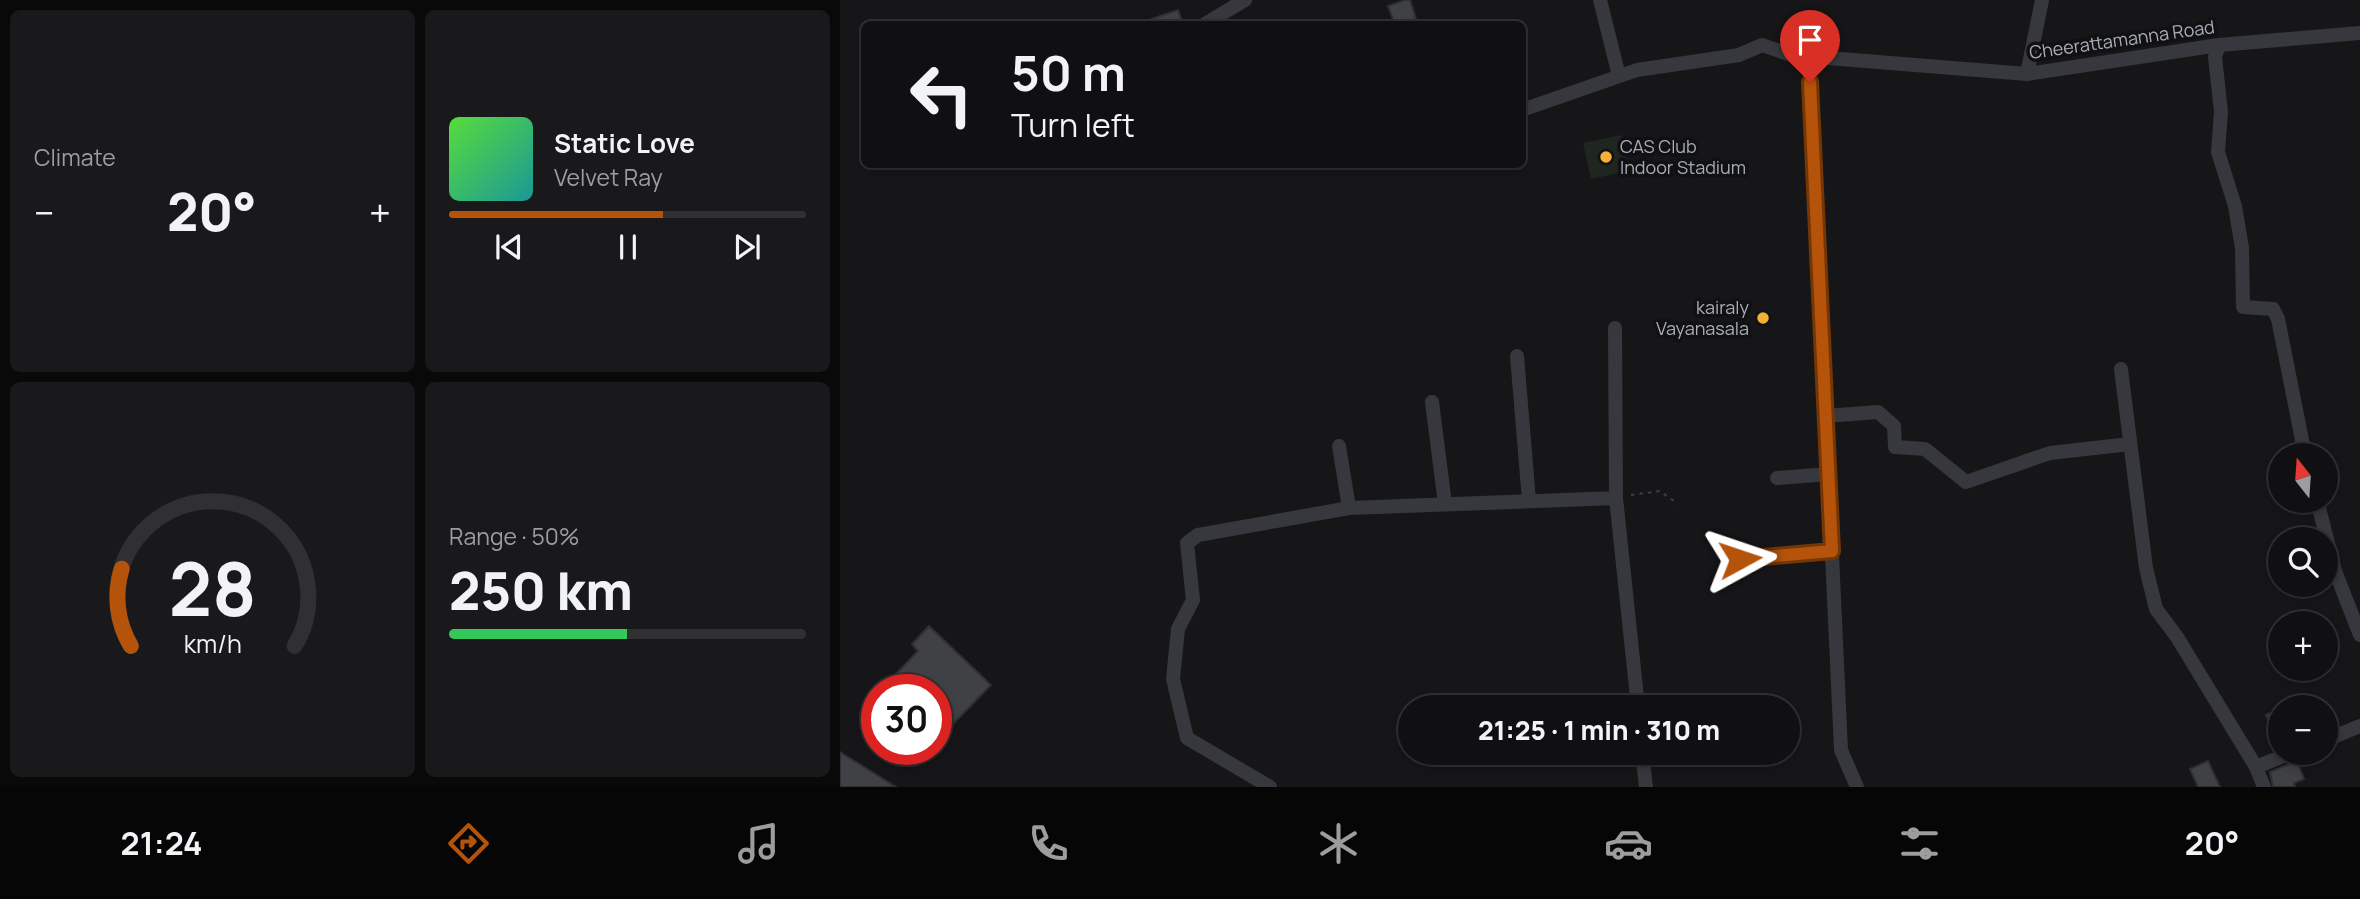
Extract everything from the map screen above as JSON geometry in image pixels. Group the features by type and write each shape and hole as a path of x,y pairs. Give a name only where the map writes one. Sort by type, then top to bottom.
{"street":[{"path":"1210,21 1245,0"},
{"path":"1600,0 1619,76"},
{"path":"2027,74 2042,0"},
{"name":"Cheerattamanna Road","path":"1526,109 1637,70 1739,55 1762,45 1791,55 2027,74 2219,46 2360,33"},
{"path":"2219,46 2215,57 2221,113 2218,152 2235,206 2242,248 2243,307 2273,309 2278,319 2303,443"},
{"path":"1809,56 1841,750 1857,787"},
{"path":"1615,328 1616,498 1636,695"},
{"path":"1517,356 1529,501"},
{"path":"2120,369 2146,568 2156,609 2177,637 2256,767 2264,787"},
{"path":"1432,402 1445,504"},
{"path":"1826,416 1878,412 1894,426 1895,447 1925,449 1966,482 2050,453 2130,444"},
{"path":"1339,446 1349,508"},
{"path":"1777,478 1829,474"},
{"path":"1270,787 1187,738 1173,679 1178,629 1193,600 1187,543 1198,535 1349,508 1616,498"},
{"path":"2320,513 2335,571 2360,635"},
{"path":"1740,559 1832,551"},
{"path":"2338,735 2360,726"},
{"path":"2256,767 2268,762"},
{"path":"1643,765 1646,787"}],"path":[{"path":"1616,498 1660,491 1678,504"}],"shaded area":[{"name":"CAS Club Indoor Stadium","path":"1621,135 1629,171 1591,179 1583,143"}],"building":[{"path":"1410,0 1416,19 1394,21 1388,6"},
{"path":"1178,10 1182,21 1146,21"},
{"path":"929,626 991,685 952,725 952,674 896,674 918,651 912,644"},
{"path":"840,752 896,787 840,787"},
{"path":"2208,761 2220,787 2198,787 2190,769"},
{"path":"2287,765 2299,765 2304,779 2294,783 2295,787 2273,787 2270,772"}],"place":[{"name":"CAS Club Indoor Stadium","path":"1606,157"},
{"name":"kairaly Vayanasala","path":"1763,318"}],"route":[{"path":"1740,559 1832,551 1810,82"}]}
